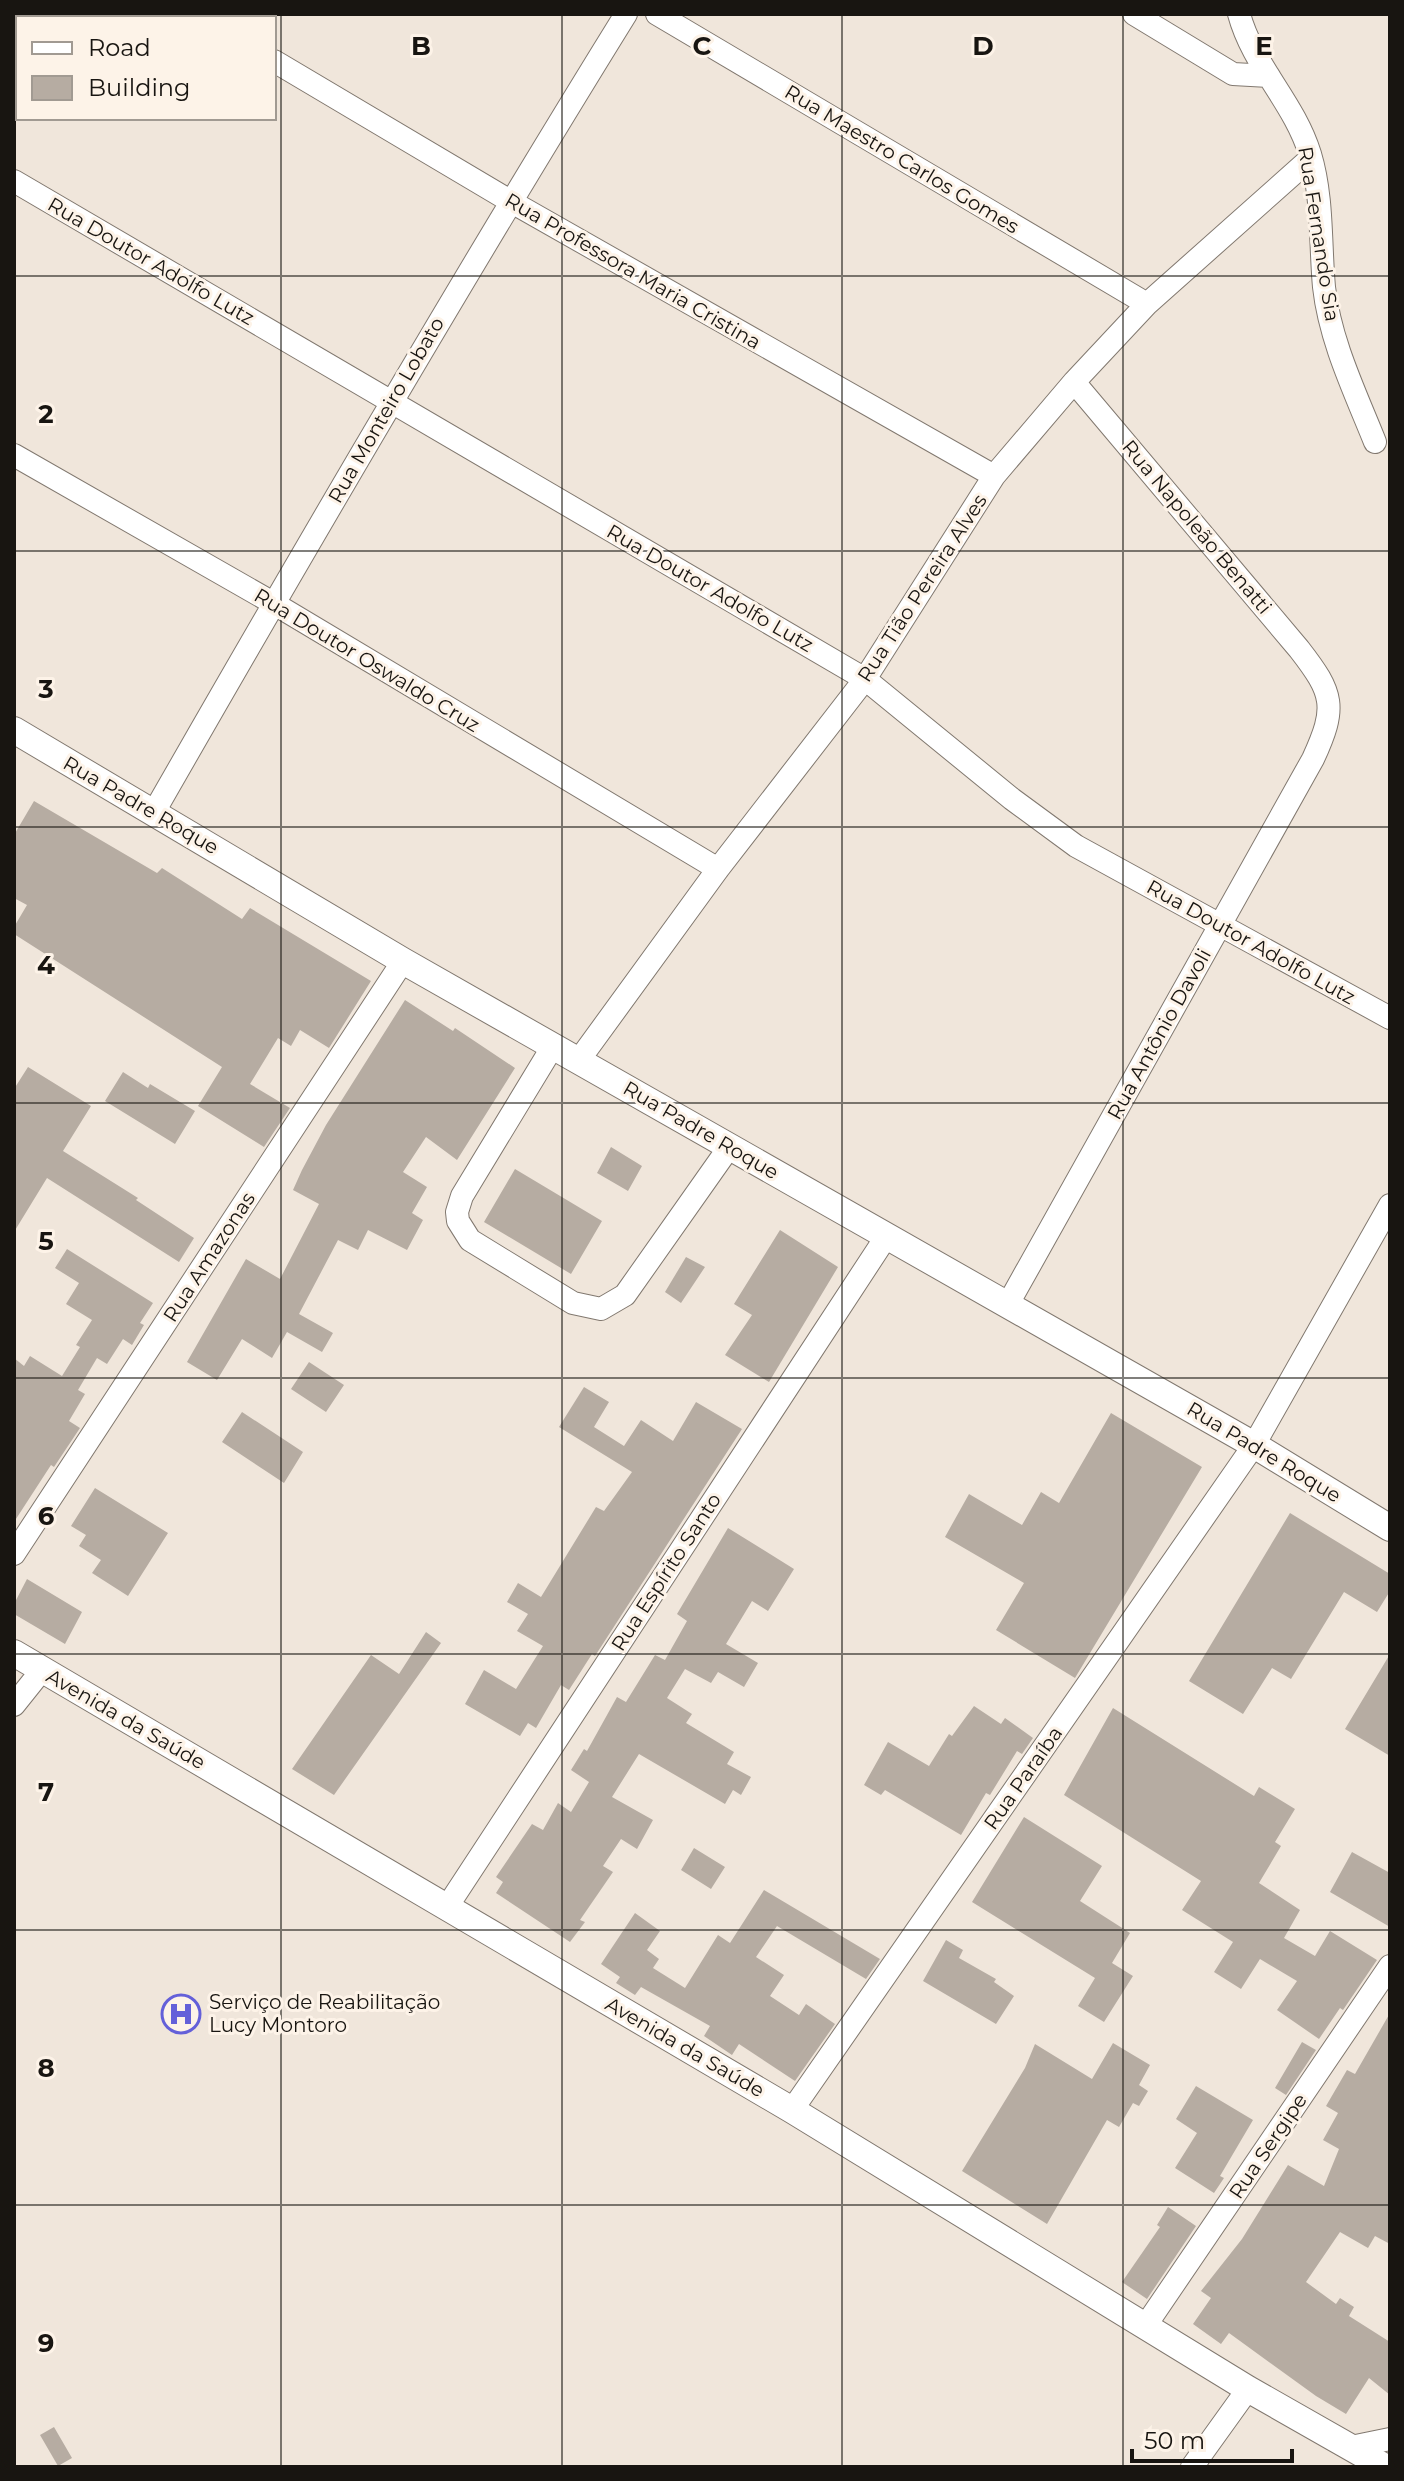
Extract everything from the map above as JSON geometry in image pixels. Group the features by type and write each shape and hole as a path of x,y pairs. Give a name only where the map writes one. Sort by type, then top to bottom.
{"street":[{"name":"Rua Monteiro Lobato","path":"154,812 391,401 626,14"},
{"name":"Rua Maestro Carlos Gomes","path":"657,14 1147,304"},
{"path":"1134,14 1233,74 1269,76"},
{"name":"Rua Fernando Sia","path":"1239,14 1251,47 1290,106 1311,158 1321,221 1324,289 1338,350 1375,442"},
{"name":"Rua Professora Maria Cristina","path":"276,62 510,201 994,476"},
{"name":"Rua Tião Pereira Alves","path":"579,1060 718,869 865,679 994,476 1074,382 1147,304 1311,158"},
{"name":"Rua Doutor Adolfo Lutz","path":"14,181 865,679 1012,799 1076,846 1390,1018"},
{"name":"Rua Napoleão Benatti","path":"1074,382 1318,674"},
{"name":"Rua Doutor Oswaldo Cruz","path":"14,455 273,603 718,869"},
{"name":"Rua Antônio Davoli","path":"1008,1304 1313,759 1326,731 1330,710 1329,696 1318,674"},
{"name":"Rua Padre Roque","path":"14,730 403,961 1254,1445 1390,1528"},
{"name":"Rua Amazonas","path":"14,1554 403,961"},
{"path":"553,1046 462,1196 457,1212 458,1221 470,1240 573,1303 601,1309 625,1295 730,1146"},
{"name":"Rua Paraíba","path":"792,2110 1254,1445 1390,1205"},
{"name":"Rua Espírito Santo","path":"447,1907 886,1237"},
{"name":"Avenida da Saúde","path":"14,1653 792,2110 1248,2389 1385,2467"},
{"path":"14,1705 42,1670"},
{"name":"Rua Sergipe","path":"1146,2325 1390,1966"},
{"path":"1192,2467 1248,2389"},
{"path":"1351,2447 1390,2439"}],"building":[{"path":"34,801 157,873 162,868 242,919 250,908 371,981 329,1048 300,1030 291,1046 278,1038 250,1084 290,1108 264,1147 198,1106 222,1067 14,934 14,927 27,905 14,898 14,835"},
{"path":"405,1000 453,1031 455,1028 515,1068 457,1160 426,1137 403,1172 427,1187 412,1213 423,1220 407,1250 368,1230 358,1250 338,1240 299,1314 333,1333 322,1352 287,1332 272,1358 242,1339 217,1380 187,1362 246,1259 280,1279 319,1204 293,1190 326,1125"},
{"path":"28,1067 91,1106 63,1151 194,1238 179,1262 47,1178 14,1232 14,1089"},
{"path":"123,1072 195,1111 175,1144 105,1101"},
{"path":"611,1147 642,1166 628,1191 597,1173"},
{"path":"515,1169 602,1221 571,1274 484,1222"},
{"path":"780,1230 838,1267 769,1382 725,1355 752,1315 734,1304"},
{"path":"67,1249 153,1303 140,1323 144,1325 132,1345 123,1339 107,1364 97,1358 78,1390 85,1394 69,1421 80,1428 54,1467 51,1465 14,1522 14,1358 24,1366 30,1356 62,1376 92,1320 66,1304 79,1283 55,1268"},
{"path":"686,1257 705,1267 681,1303 665,1292"},
{"path":"309,1362 344,1385 326,1412 291,1389"},
{"path":"584,1387 609,1402 594,1427 624,1446 641,1420 673,1441 696,1402 742,1429 595,1656 592,1654 569,1690 561,1685 536,1728 528,1723 520,1736 465,1704 484,1670 516,1689 543,1646 517,1631 528,1614 507,1602 518,1583 541,1597 596,1507 604,1511 632,1472 559,1427"},
{"path":"242,1412 303,1452 284,1483 222,1442"},
{"path":"1111,1413 1202,1467 1075,1678 996,1630 1024,1583 945,1537 969,1494 1022,1525 1041,1492 1059,1503"},
{"path":"95,1488 168,1533 128,1596 92,1573 101,1560 79,1546 86,1535 71,1526"},
{"path":"1290,1513 1390,1574 1390,1591 1377,1612 1344,1592 1291,1679 1272,1668 1243,1714 1189,1681"},
{"path":"728,1528 794,1569 768,1611 752,1601 726,1644 758,1663 744,1687 718,1672 711,1683 685,1669 667,1698 692,1714 686,1723 734,1752 727,1764 751,1777 741,1795 733,1790 725,1804 639,1754 612,1797 653,1820 637,1849 621,1839 603,1866 613,1872 580,1920 585,1922 570,1942 496,1893 503,1882 496,1877 532,1824 543,1830 558,1803 571,1812 589,1782 571,1770 584,1749 587,1751 617,1697 626,1702 655,1655 665,1660 687,1621 677,1614"},
{"path":"27,1579 82,1612 65,1644 14,1614 14,1604"},
{"path":"426,1632 441,1643 334,1795 292,1769 371,1655 399,1674"},
{"path":"1390,1654 1390,1756 1345,1729"},
{"path":"974,1706 1001,1724 1005,1718 1033,1738 1022,1754 1017,1751 990,1795 986,1793 961,1835 885,1790 881,1795 864,1785 888,1742 929,1766 949,1734 952,1736"},
{"path":"1113,1708 1254,1796 1259,1787 1295,1809 1275,1842 1281,1846 1259,1883 1300,1910 1284,1938 1315,1956 1330,1931 1377,1960 1319,2039 1277,2010 1297,1981 1260,1959 1241,1989 1214,1972 1233,1942 1182,1910 1201,1881 1064,1795"},
{"path":"1024,1817 1102,1866 1080,1901 1130,1933 1112,1963 1133,1976 1104,2022 1078,2006 1095,1978 972,1902"},
{"path":"694,1848 725,1867 711,1889 681,1870"},
{"path":"1352,1852 1390,1873 1390,1927 1330,1892"},
{"path":"764,1890 880,1959 866,1979 777,1926 756,1957 784,1975 770,1996 799,2015 806,2004 835,2024 795,2081 739,2044 732,2055 704,2036 710,2026 641,1987 635,1995 616,1983 620,1977 601,1964 635,1913 660,1931 647,1950 659,1959 653,1968 685,1988 718,1935 730,1943"},
{"path":"946,1940 963,1950 959,1958 996,1979 994,1982 1014,1996 996,2024 923,1981"},
{"path":"1390,2013 1390,2244 1375,2236 1368,2248 1340,2232 1306,2282 1336,2304 1340,2298 1354,2307 1349,2316 1390,2342 1390,2395 1369,2378 1346,2414 1229,2333 1221,2344 1193,2324 1211,2298 1201,2291 1242,2239 1288,2165 1324,2186 1339,2149 1323,2140 1338,2113 1326,2106 1347,2070 1355,2074"},
{"path":"1302,2042 1316,2050 1286,2095 1275,2088"},
{"path":"1113,2043 1150,2065 1139,2085 1148,2091 1139,2106 1133,2103 1119,2127 1107,2120 1047,2224 962,2171 1025,2068 1035,2044 1092,2079"},
{"path":"1196,2086 1253,2120 1220,2176 1224,2178 1214,2193 1175,2168 1197,2133 1176,2119"},
{"path":"1168,2207 1196,2226 1147,2299 1122,2282 1160,2227 1157,2225"},
{"path":"54,2427 72,2458 58,2466 40,2435"}],"place":[{"name":"Serviço de Reabilitação Lucy Montoro","path":"181,2014"}]}
